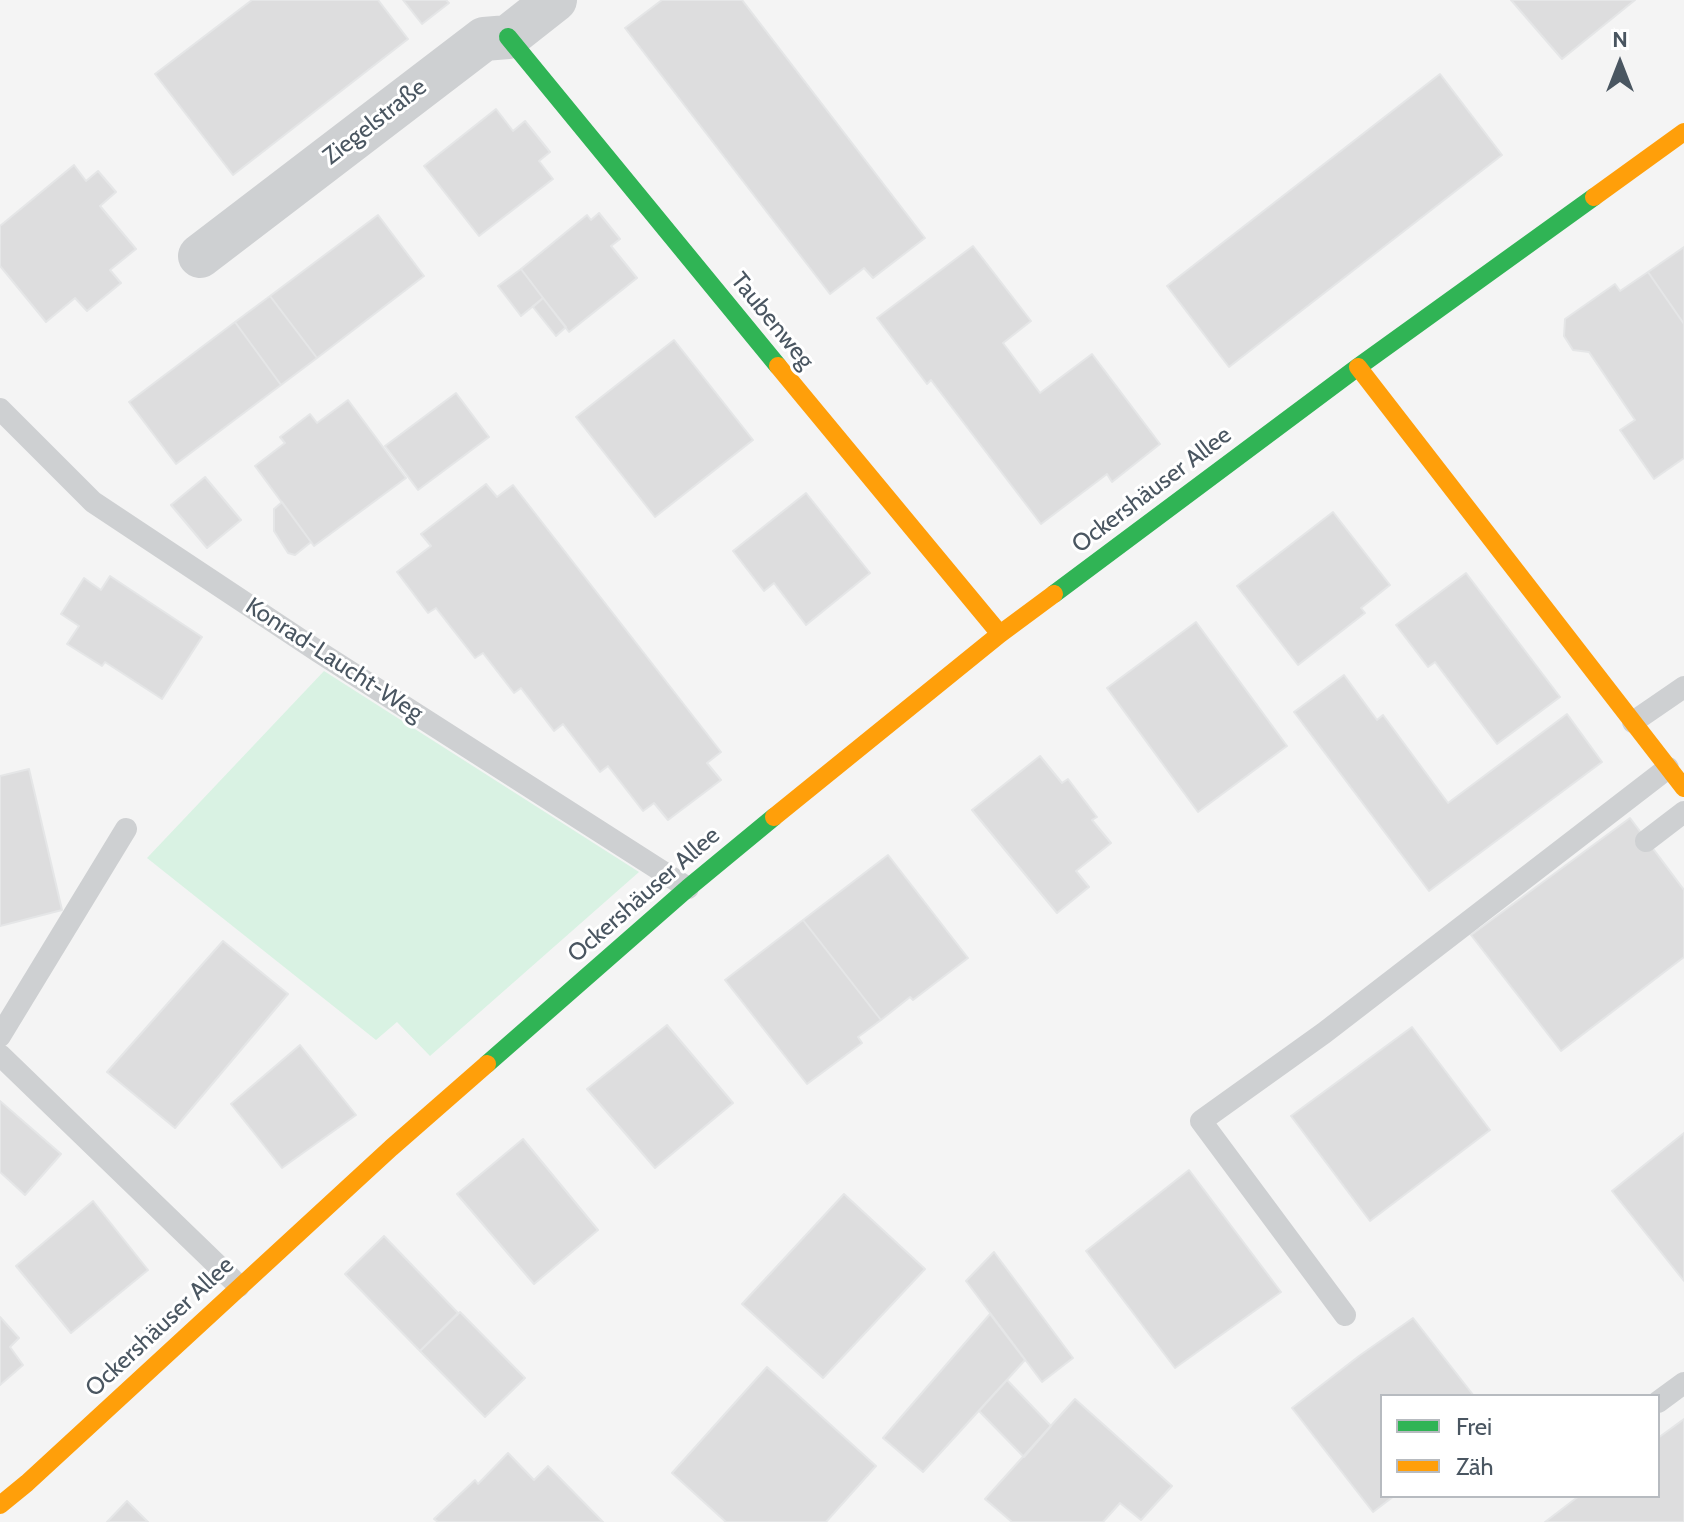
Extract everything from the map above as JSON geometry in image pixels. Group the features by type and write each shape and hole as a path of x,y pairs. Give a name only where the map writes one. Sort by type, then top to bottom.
{"street":[{"name":"Ziegelstraße","path":"200,256 484,39 528,17"},
{"name":"Taubenweg","path":"528,17 968,597 1000,634"},
{"name":"Ockershäuser Allee","path":"0,1505 391,1148 688,888 1000,634 1358,367 1684,132"},
{"path":"1358,367 1684,788"}],"lane":[{"name":"Konrad-Laucht-Weg","path":"0,409 93,502 319,652 688,888"},
{"path":"1633,722 1684,687"},
{"path":"1345,1315 1201,1121 1324,1033 1668,768"},
{"path":"1646,841 1684,812"},
{"path":"0,1036 126,829"},
{"path":"0,1055 239,1286"},
{"path":"1660,1401 1684,1383"}],"green space":[{"path":"324,671 639,872 430,1056 397,1022 376,1040 147,858"}],"building":[{"path":"252,0 378,0 408,39 233,175 155,74"},
{"path":"403,0 446,0 449,3 422,24"},
{"path":"662,0 742,0 925,238 873,278 864,268 830,294 625,28"},
{"path":"1511,0 1635,0 1562,59"},
{"path":"1440,74 1502,155 1229,367 1167,286"},
{"path":"496,109 513,131 525,121 550,152 539,161 553,179 479,236 424,166"},
{"path":"74,165 86,181 98,171 116,192 100,206 136,249 110,270 121,283 87,311 75,298 46,322 0,266 0,226"},
{"path":"599,213 620,239 611,246 637,278 569,332 521,269 587,215 591,220"},
{"path":"378,215 424,276 317,358 270,296"},
{"path":"973,246 1031,321 1003,343 1040,393 1092,354 1160,444 1112,482 1107,474 1041,524 931,380 927,384 877,318"},
{"path":"1684,247 1684,324 1648,272"},
{"path":"521,269 543,298 521,316 498,286"},
{"path":"1648,272 1684,324 1684,458 1654,479 1620,430 1635,420 1589,352 1573,350 1564,336 1565,319 1615,284 1620,291"},
{"path":"270,296 317,358 281,385 235,322"},
{"path":"543,298 566,327 556,336 533,307"},
{"path":"235,322 281,385 176,464 129,402"},
{"path":"674,340 753,440 655,517 576,417"},
{"path":"456,393 489,437 418,490 385,446"},
{"path":"348,400 406,478 314,546 255,466 285,443 280,437 310,414 317,423"},
{"path":"205,477 241,520 207,548 171,505"},
{"path":"486,484 497,497 513,485 721,752 707,763 721,780 668,820 654,803 643,811 608,766 600,772 563,724 554,731 521,688 514,693 483,653 475,658 436,608 428,613 397,572 431,546 421,534"},
{"path":"806,493 870,573 806,625 774,583 764,591 733,551"},
{"path":"282,502 311,542 295,555 288,553 274,531 274,509"},
{"path":"1333,512 1390,585 1361,608 1365,613 1298,665 1237,586"},
{"path":"1466,573 1560,697 1497,744 1435,662 1428,667 1396,625"},
{"path":"110,576 202,637 162,699 105,662 102,666 67,644 79,626 61,614 84,578 101,590"},
{"path":"1196,622 1287,746 1198,812 1107,688"},
{"path":"1344,675 1377,720 1383,715 1448,803 1567,714 1602,762 1429,891 1294,712"},
{"path":"1040,756 1062,783 1068,779 1097,817 1092,820 1111,843 1076,871 1089,887 1057,913 972,810"},
{"path":"29,769 62,910 0,926 0,776"},
{"path":"1630,818 1684,890 1684,957 1561,1051 1471,935"},
{"path":"888,855 968,958 881,1020 803,920"},
{"path":"803,920 881,1020 858,1037 862,1043 807,1084 725,980"},
{"path":"223,941 288,994 175,1128 107,1072"},
{"path":"667,1025 733,1103 655,1168 587,1089"},
{"path":"1412,1027 1490,1130 1370,1221 1291,1116"},
{"path":"300,1045 356,1115 282,1168 231,1104"},
{"path":"0,1101 61,1154 25,1195 0,1172"},
{"path":"1684,1133 1684,1281 1612,1191"},
{"path":"523,1139 598,1230 534,1284 457,1194"},
{"path":"1189,1170 1281,1292 1175,1368 1086,1251"},
{"path":"844,1194 925,1269 823,1378 742,1304"},
{"path":"93,1201 148,1270 71,1333 16,1266"},
{"path":"384,1236 458,1313 420,1351 345,1274"},
{"path":"994,1252 1073,1358 1042,1382 966,1281"},
{"path":"460,1312 525,1378 485,1417 420,1351"},
{"path":"990,1314 1025,1360 923,1472 883,1438"},
{"path":"0,1317 19,1338 10,1347 23,1365 0,1385"},
{"path":"1413,1318 1472,1394 1380,1394 1380,1498 1391,1498 1373,1512 1292,1408"},
{"path":"767,1367 876,1466 826,1522 726,1522 672,1473"},
{"path":"1007,1380 1051,1426 1024,1457 979,1411"},
{"path":"1075,1399 1172,1486 1141,1520 1120,1503 1103,1522 1012,1522 985,1499"},
{"path":"1684,1419 1684,1522 1545,1522 1576,1498 1660,1498 1660,1437"},
{"path":"508,1453 534,1480 548,1466 603,1522 438,1522 434,1519 475,1480 478,1484"},
{"path":"127,1501 148,1522 107,1522"}],"traffic: fast":[{"path":"508,37 778,366"},
{"path":"1054,594 1358,367 1594,197"},
{"path":"487,1064 774,817"}],"traffic: slow":[{"path":"1594,197 1684,132"},
{"path":"778,366 1000,634"},
{"path":"1358,367 1684,788"},
{"path":"774,817 1054,594"},
{"path":"0,1505 487,1064"}]}
